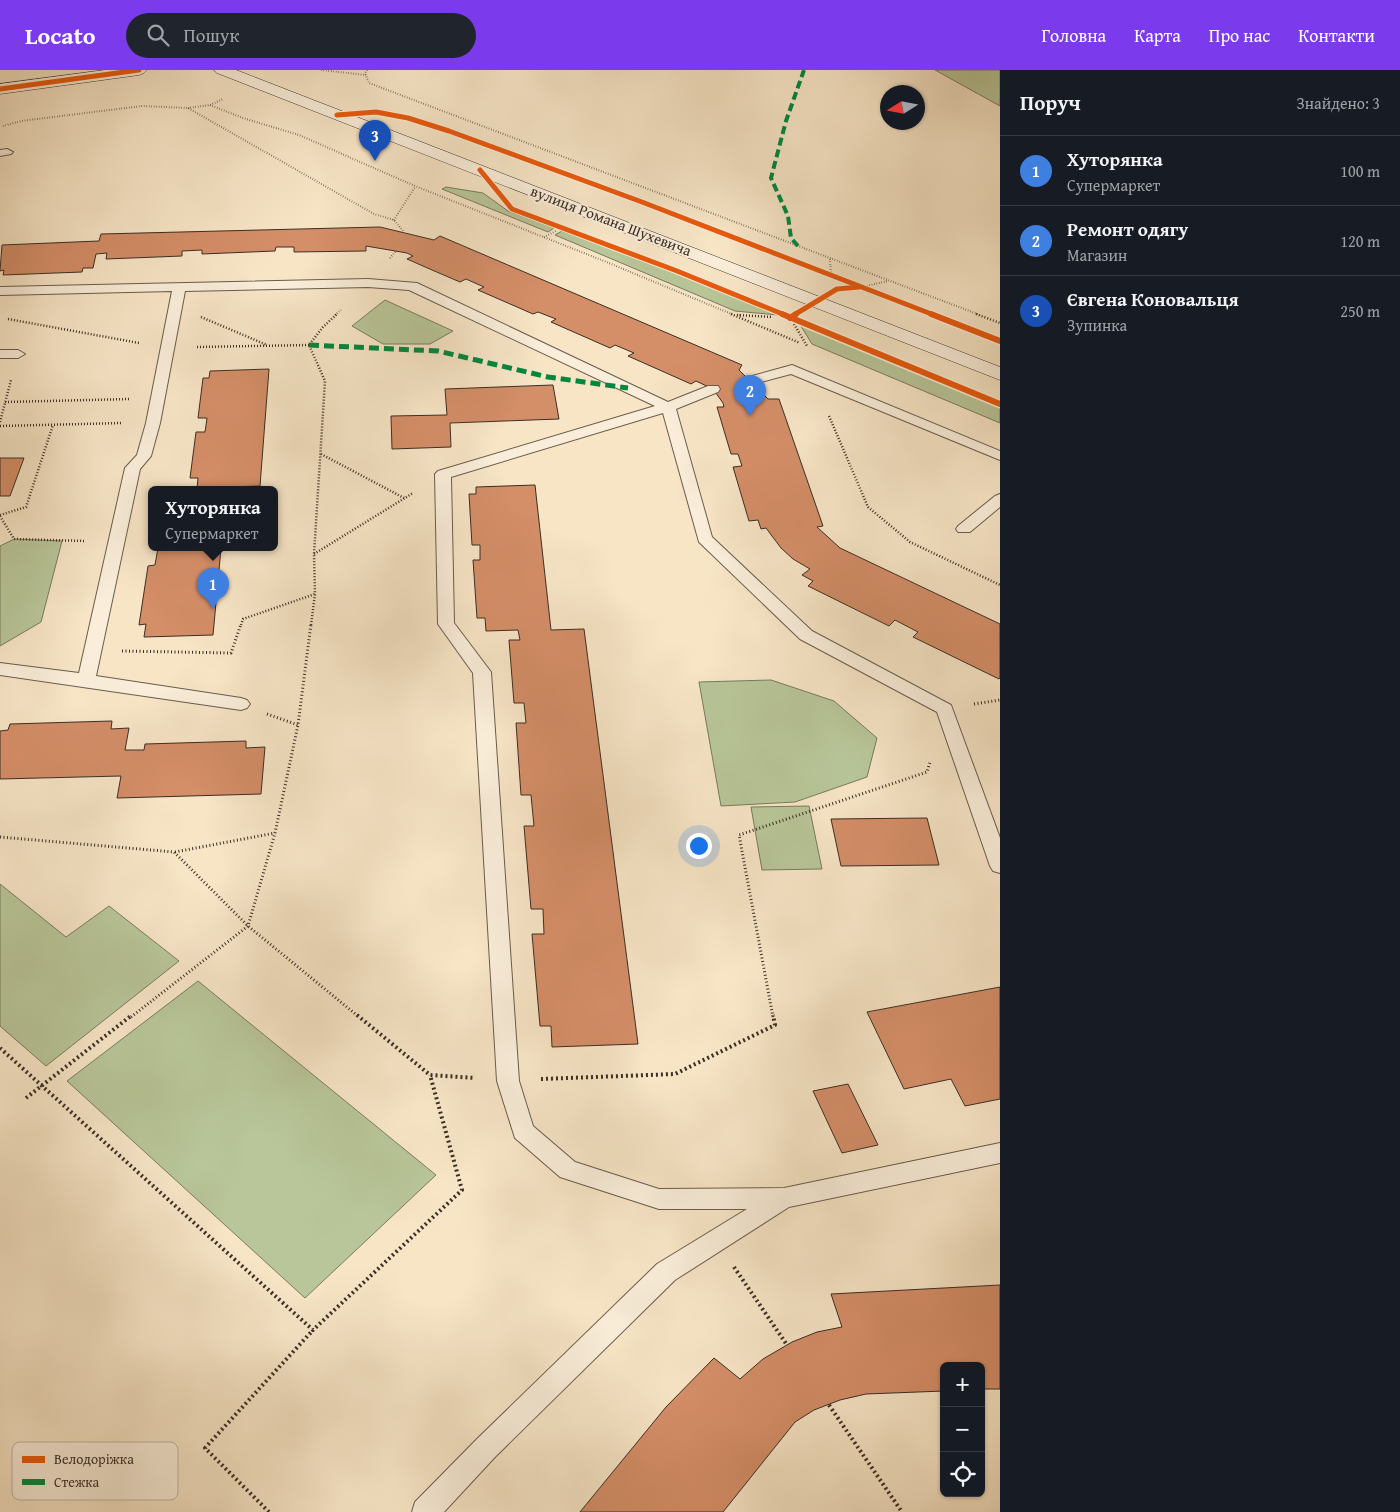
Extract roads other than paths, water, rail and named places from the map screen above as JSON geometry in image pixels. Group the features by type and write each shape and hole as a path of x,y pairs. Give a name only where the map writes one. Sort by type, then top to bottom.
{"main road":[{"path":"0,89 139,70"},
{"name":"вулиця Романа Шухевича","path":"222,70 818,301 1000,374"}],"lane":[{"path":"0,291 368,283 412,286 668,407 705,539 806,635 945,709 1000,866"},
{"path":"86,680 133,468 144,456 153,423 179,288"},
{"path":"0,354 18,354"},
{"path":"750,381 792,369 1000,456"},
{"path":"713,389 668,407 443,474 446,624 482,672 508,1081 523,1131 568,1170 659,1198 784,1198 1000,1152"},
{"path":"964,529 1000,499"},
{"path":"0,669 241,704"},
{"path":"426,1512 486,1448 666,1272 784,1198"}],"place":[{"name":"Євгена Коновальця","path":"375,161"},
{"name":"Ремонт одягу","path":"750,416"},
{"name":"Хуторянка","path":"213,609"}]}
